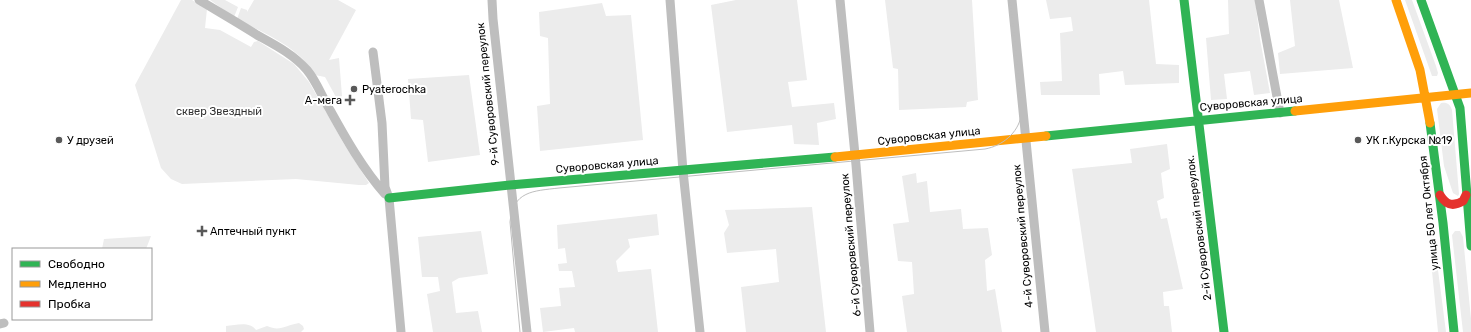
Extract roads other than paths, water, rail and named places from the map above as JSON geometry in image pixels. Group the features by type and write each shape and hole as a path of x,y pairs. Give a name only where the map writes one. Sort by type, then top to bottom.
{"street":[{"path":"200,0 280,47 307,70 316,82 349,142 376,182 389,198"},
{"name":"9-й Суворовский переулок","path":"492,0 510,185 527,332"},
{"path":"670,0 683,171 700,332"},
{"name":"6-й Суворовский переулок","path":"840,0 870,332"},
{"name":"4-й Суворовский переулок","path":"1012,0 1044,332"},
{"name":"2-й Суворовский переулок.","path":"1184,0 1224,332"},
{"path":"1259,0 1280,113"},
{"name":"улица 50 лет Октября","path":"1396,0 1420,70 1426,98 1440,195 1454,332"},
{"path":"1421,0 1460,108 1471,246"},
{"path":"373,52 382,122 385,187 389,198 401,332"},
{"name":"Суворовская улица","path":"389,198 510,185 855,155 1471,93"},
{"path":"1440,195 1443,201 1454,205 1463,201 1466,194"},
{"path":"1443,223 1450,214 1454,212 1460,214 1468,220"}],"tram line":[{"path":"520,332 510,222 515,204 526,194 541,190 559,188 985,149 1003,142 1013,133 1021,116 1021,99 1010,0"}],"place":[{"name":"Pyaterochka","path":"354,89"},
{"name":"А-мега","path":"350,100"},
{"name":"У друзей","path":"59,140"},
{"name":"УК г.Курска №19","path":"1358,140"},
{"name":"Аптечный пункт","path":"202,231"}],"park label":[{"name":"сквер Звездный","path":"219,111"}]}
